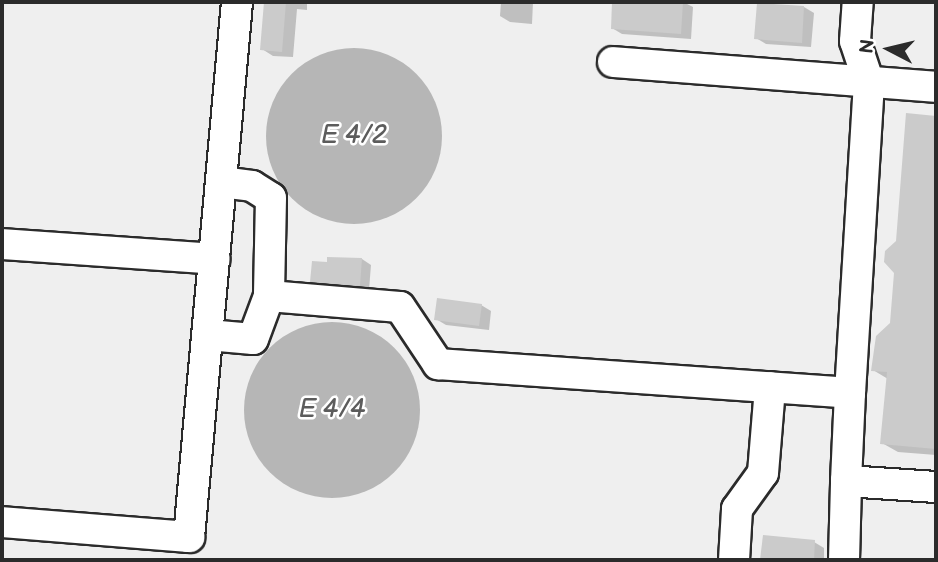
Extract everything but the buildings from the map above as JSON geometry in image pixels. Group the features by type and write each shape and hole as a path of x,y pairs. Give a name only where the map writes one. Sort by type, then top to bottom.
{"lane":[{"path":"2,522 189,537 237,2"},
{"path":"844,560 850,393 869,83 855,41 858,2"},
{"path":"613,62 936,87"},
{"path":"208,335 253,339 270,296 271,198 252,186 221,182"},
{"path":"2,244 214,259"},
{"path":"270,296 400,307 439,364 850,393"},
{"path":"734,560 737,509 763,473 770,387"},
{"path":"846,481 936,487"}],"shaded area":[{"path":"2,2 936,2 936,560 2,560"}],"water":[{"name":"E 4/2","path":"354,48 388,54 417,73 436,102 442,136 436,170 417,199 388,218 354,224 320,218 291,199 272,170 266,136 272,102 291,73 320,54"},
{"name":"E 4/4","path":"332,322 366,328 395,347 414,376 420,410 414,444 395,473 366,492 332,498 298,492 269,473 250,444 244,410 250,376 269,347 298,328"}]}
